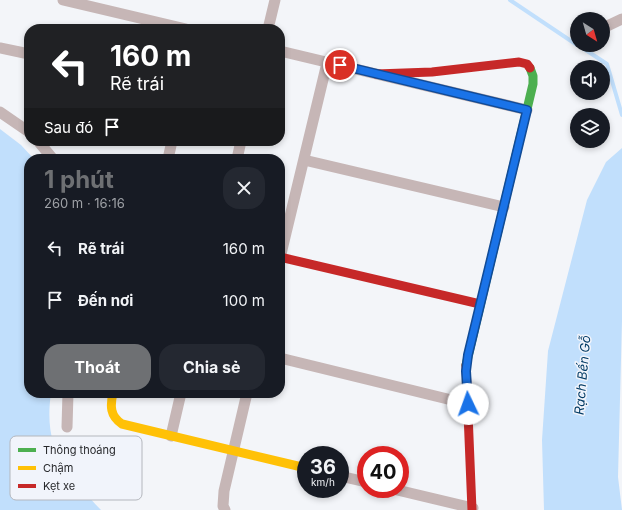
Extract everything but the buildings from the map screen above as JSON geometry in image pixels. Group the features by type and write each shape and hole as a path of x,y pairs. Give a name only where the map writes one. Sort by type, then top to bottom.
{"street":[{"path":"63,0 165,24"},
{"path":"269,24 275,0"},
{"path":"610,25 622,19"},
{"path":"0,48 24,53"},
{"path":"285,52 527,110"},
{"path":"285,238 327,62"},
{"path":"376,74 432,72 522,62 528,66 534,74 534,84 466,364 472,509 409,493"},
{"path":"0,112 24,129"},
{"path":"42,146 49,154"},
{"path":"304,160 504,207"},
{"path":"285,259 480,304"},
{"path":"285,359 468,404"},
{"path":"67,427 68,398"},
{"path":"112,398 110,409 112,416 119,422 297,466"},
{"path":"171,436 180,398"},
{"path":"225,510 223,506 224,491 246,398"}],"water":[{"path":"0,129 21,145 29,154 24,154 24,398 50,398 49,413 52,436 10,436 10,500 92,500 101,510 0,510"},
{"name":"Rạch Bến Gỗ","path":"622,148 622,321 618,477 622,510 544,510 542,440 548,351 587,200 606,162"}],"waterway":[{"path":"510,0 570,40"},
{"path":"589,52 607,64 622,115"}],"traffic: fast":[{"path":"466,365 533,84 533,76 530,68"}],"traffic: slow":[{"path":"112,398 111,406 113,414 122,424 297,466"}],"traffic: jam":[{"path":"376,74 432,72 519,62 527,64 530,68"},
{"path":"285,258 480,304"},
{"path":"466,365 472,510"}],"route":[{"path":"340,65 527,110 466,364 468,404"}]}
